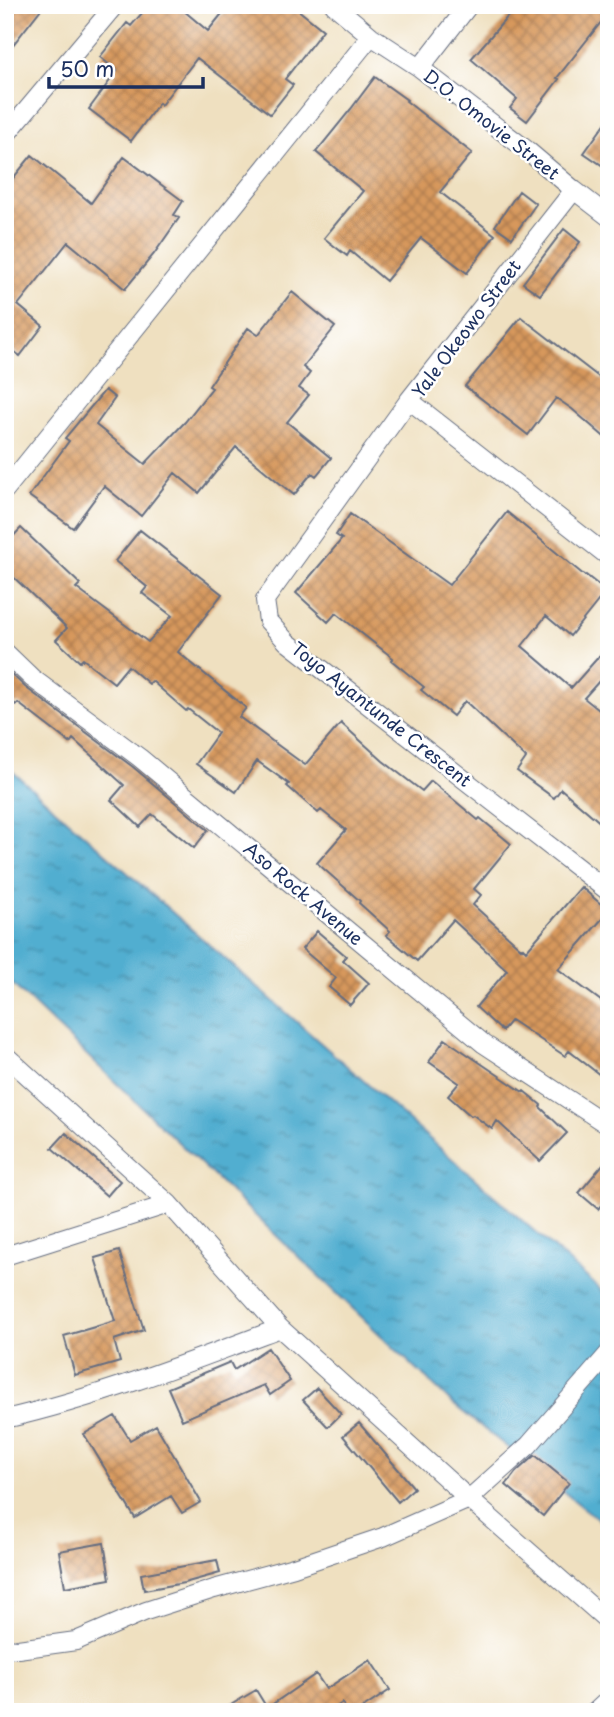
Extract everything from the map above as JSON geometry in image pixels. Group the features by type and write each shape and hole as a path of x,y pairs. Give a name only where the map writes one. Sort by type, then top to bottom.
{"street":[{"path":"5,136 114,5"},
{"name":"D.O. Omovie Street","path":"334,5 371,36 420,68 528,151 609,217"},
{"path":"420,68 469,5"},
{"path":"5,490 371,36"},
{"name":"Yale Okeowo Street","path":"574,190 409,400 609,557"},
{"name":"Toyo Ayantunde Crescent","path":"409,400 265,600 268,621 287,642 609,892"},
{"name":"Aso Rock Avenue","path":"5,652 33,678 140,758 484,1044 609,1126"},
{"path":"5,1055 169,1204 280,1328 609,1622"},
{"path":"5,1256 169,1204"},
{"path":"5,1419 130,1384 280,1328"},
{"path":"5,1648 76,1641 146,1611 294,1567 383,1537 469,1499 529,1445 609,1353"},
{"path":"595,1712 609,1699"}],"water":[{"path":"5,765 609,1297 609,1528 453,1404 5,977"}],"building":[{"path":"5,5 44,5 5,55"},
{"path":"149,5 177,5 208,31 229,5 292,5 323,30 285,79 293,85 270,114 197,58 131,141 89,109 117,71 100,57 127,23 131,26"},
{"path":"497,5 609,5 609,12 527,121 510,108 517,99 471,59 509,15"},
{"path":"375,77 472,153 440,192 495,235 467,273 421,238 386,281 350,251 347,256 324,238 363,191 316,152"},
{"path":"609,118 609,170 584,153"},
{"path":"32,155 91,203 124,157 183,201 174,215 179,218 125,289 68,242 18,305 43,326 20,356 5,344 5,188"},
{"path":"519,191 536,204 512,238 495,226"},
{"path":"564,229 580,242 540,295 523,283"},
{"path":"292,292 335,327 303,367 310,373 299,388 309,395 287,422 331,458 316,476 312,473 294,495 236,447 199,493 175,473 141,516 104,486 73,528 29,496 69,441 65,438 105,390 115,398 96,425 145,464 185,422 212,388 209,386 248,328 258,335"},
{"path":"521,317 609,385 609,441 556,398 528,435 465,386"},
{"path":"507,512 606,591 570,636 546,616 522,646 571,688 609,645 609,670 584,698 609,718 609,830 561,789 554,798 517,771 526,758 465,701 453,716 421,690 424,687 391,660 393,658 336,613 328,622 296,593 342,539 336,535 350,514 449,585"},
{"path":"21,528 80,584 76,588 148,642 172,616 142,593 147,587 115,561 140,530 222,594 178,652 246,708 239,717 305,765 341,723 422,791 431,781 511,844 474,889 481,895 473,905 522,949 526,951 581,887 609,911 558,969 609,1007 609,1082 569,1051 565,1056 511,1020 502,1031 476,1007 507,970 453,920 417,961 386,935 390,931 317,863 346,830 321,810 318,813 287,786 289,784 257,761 236,792 196,764 218,733 188,709 186,711 152,681 149,684 128,666 114,683 83,659 80,662 56,640 67,628 5,569 5,545"},
{"path":"5,668 25,687 133,767 208,830 194,848 152,814 140,827 111,800 124,785 73,739 70,743 5,695"},
{"path":"317,931 346,956 343,960 369,983 350,1005 329,987 336,978 302,949"},
{"path":"445,1039 524,1091 567,1133 540,1161 497,1121 492,1129 471,1116 448,1096 459,1083 429,1062"},
{"path":"66,1133 120,1181 107,1196 52,1148"},
{"path":"609,1157 609,1196 598,1209 579,1193"},
{"path":"119,1251 144,1330 114,1340 120,1362 75,1375 64,1336 115,1321 95,1258"},
{"path":"268,1348 290,1381 270,1395 264,1385 182,1420 168,1388 230,1362 234,1370"},
{"path":"317,1388 341,1414 328,1427 303,1400"},
{"path":"115,1416 130,1440 156,1425 201,1502 182,1513 171,1496 135,1518 84,1434"},
{"path":"359,1423 414,1488 398,1502 343,1436"},
{"path":"535,1455 569,1483 543,1516 506,1485"},
{"path":"104,1543 110,1579 65,1587 59,1551"},
{"path":"217,1560 220,1573 144,1590 141,1574"},
{"path":"370,1660 390,1690 357,1712 348,1712 342,1703 330,1712 219,1712 256,1690 267,1708 316,1674 326,1689"}]}
